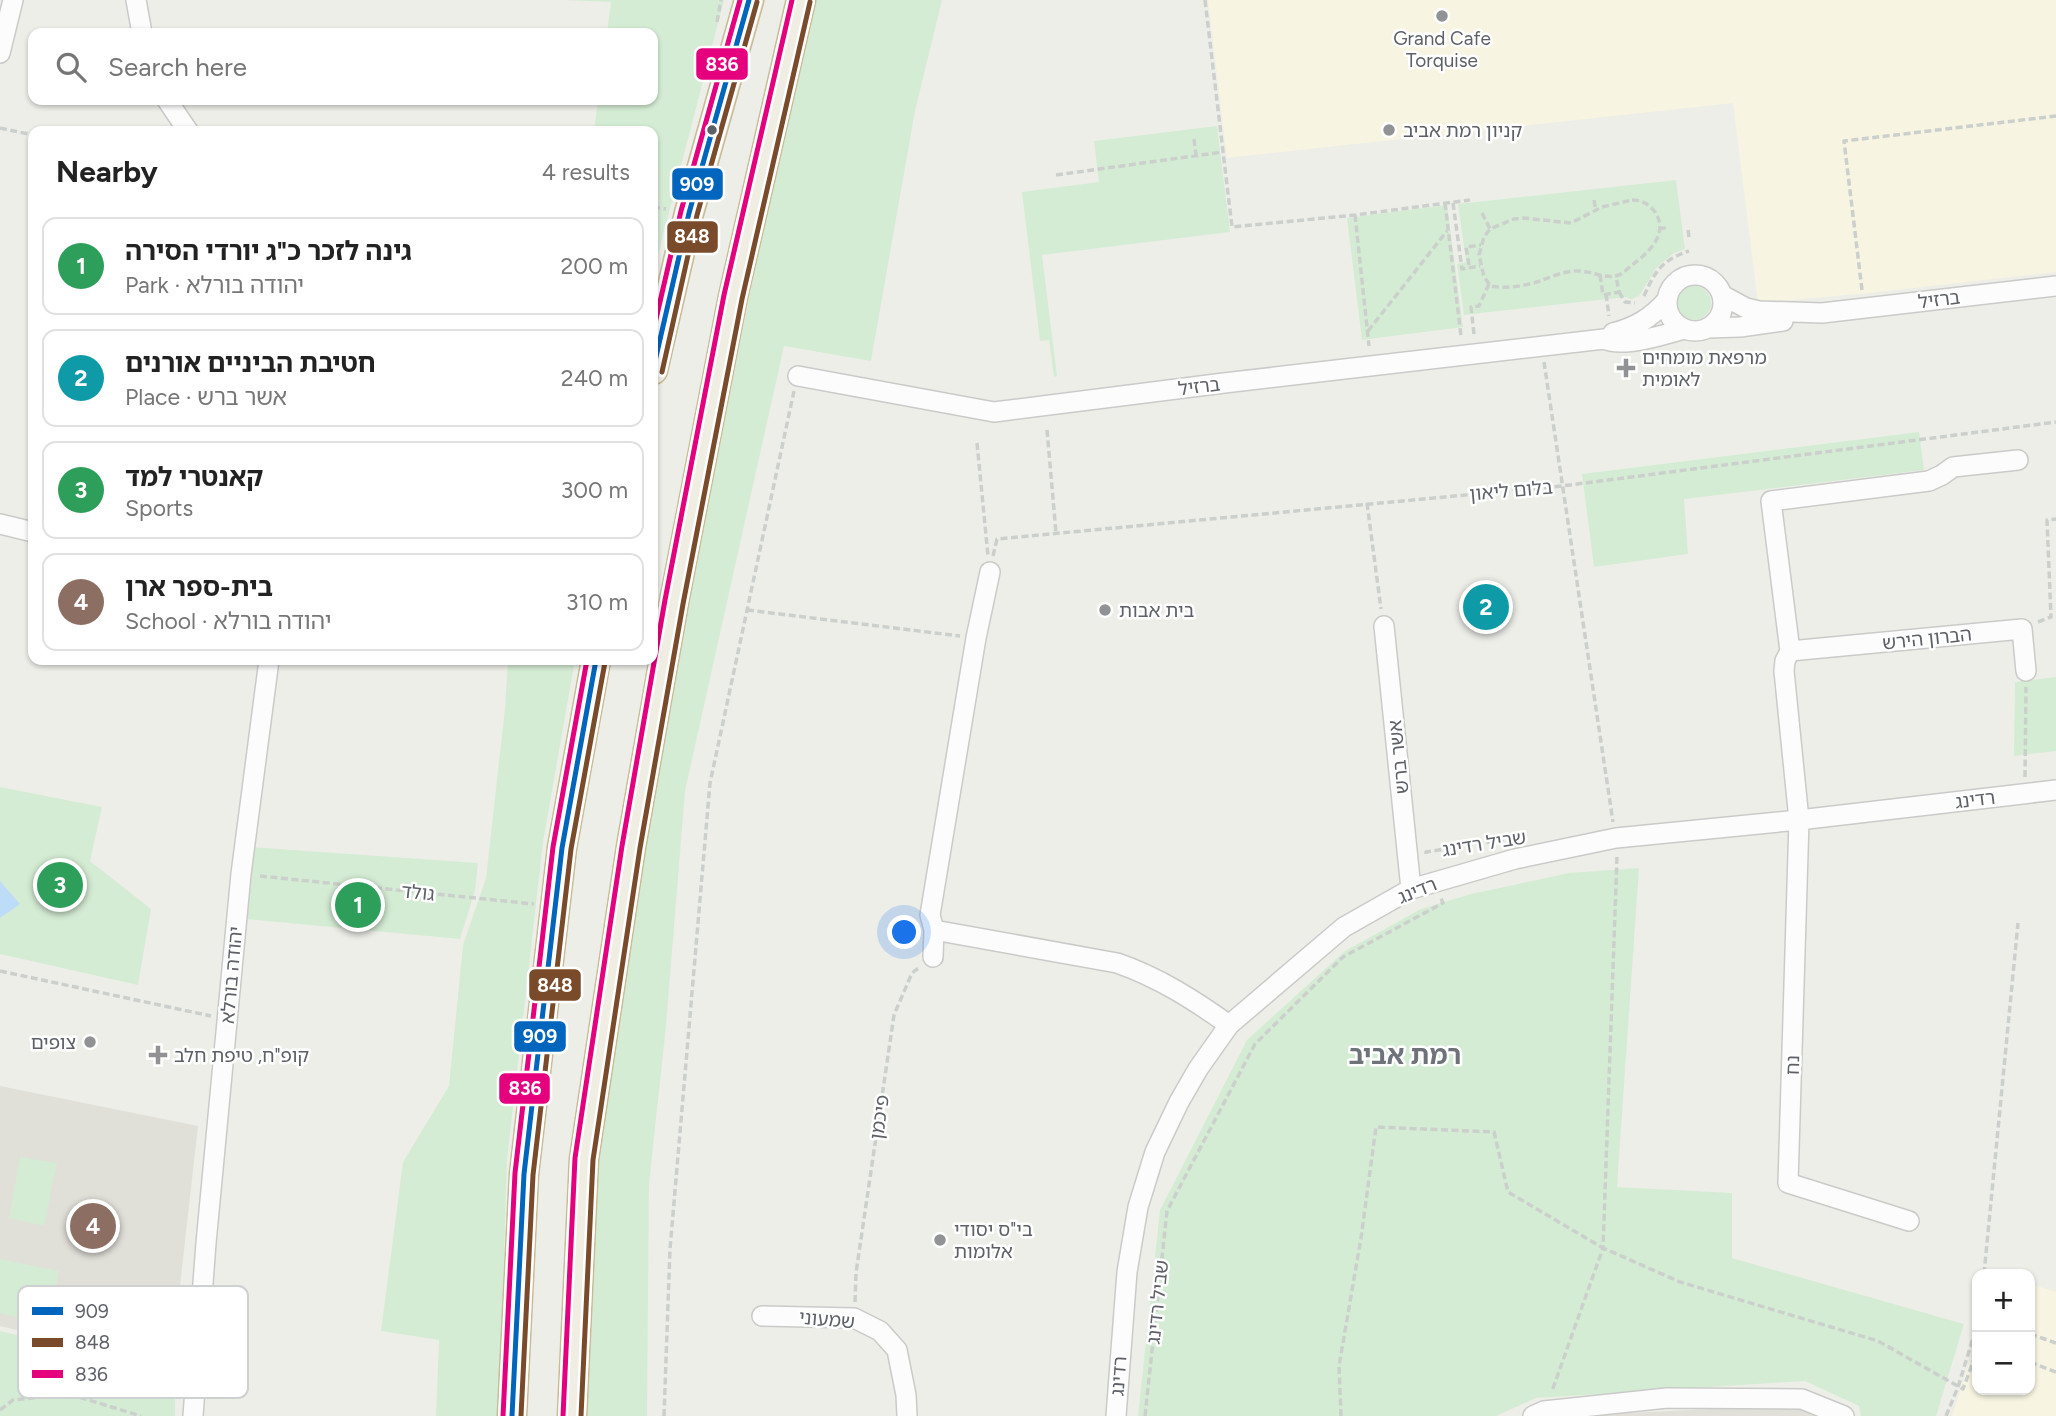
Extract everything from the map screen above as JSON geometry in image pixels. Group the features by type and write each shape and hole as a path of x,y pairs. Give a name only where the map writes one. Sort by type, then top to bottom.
{"highway":[{"path":"658,348 689,213 749,0"},
{"path":"572,1416 584,1159 631,846 676,589 733,296 801,0"},
{"path":"513,1416 524,1174 562,848 595,665"}],"street":[{"path":"136,0 141,28"},
{"path":"0,53 13,4"},
{"path":"170,105 185,126"},
{"path":"1690,275 1708,277 1722,295 1723,311 1707,328 1699,331 1684,329 1671,318 1667,300 1674,284 1681,278 1690,275"},
{"name":"ברזיל","path":"1722,295 1746,308 1759,311 1822,313 2056,286"},
{"name":"ברזיל","path":"798,376 994,412 1604,339 1612,333 1633,328 1655,314 1667,300"},
{"name":"ברזיל","path":"1707,328 1740,327 1822,313"},
{"name":"ברזיל","path":"1604,339 1611,343 1659,337 1684,329"},
{"path":"1799,820 1784,671 1790,651 1771,501 1929,481 1953,467 2018,460"},
{"path":"0,524 28,531"},
{"path":"933,957 934,930 930,915 976,638 990,572"},
{"name":"אשר ברש","path":"1384,626 1412,889"},
{"path":"2022,629 2026,671"},
{"name":"הברון הירש","path":"1790,651 2022,629"},
{"name":"יהודה בורלא","path":"202,1286 241,874 268,665"},
{"name":"רדינג","path":"1115,1416 1127,1272 1138,1207 1155,1152 1198,1069 1229,1026 1344,927 1412,889 1515,859 1616,838 1799,820 2026,784 2056,790"},
{"name":"נח","path":"1799,820 1788,1183 1909,1221"},
{"path":"934,930 1117,962 1162,982 1229,1026"},
{"name":"שמעוני","path":"762,1316 854,1318 880,1331 898,1350 906,1395 906,1416"},
{"name":"יהודה בורלא","path":"193,1416 194,1398"},
{"path":"1539,1413 1667,1398 1802,1399 1844,1416"}],"path":[{"path":"1205,0 1232,227 1470,200"},
{"path":"1862,290 1844,141 2056,116"},
{"path":"0,128 28,134"},
{"path":"1195,139 1196,155"},
{"path":"1056,174 1223,152"},
{"path":"1594,200 1596,211"},
{"path":"1640,200 1647,204 1659,222 1657,238 1648,253 1616,276 1577,270 1520,285 1497,287 1489,284 1480,267 1479,255 1481,244 1490,229 1514,219 1524,218 1571,223 1596,211 1623,201 1640,200"},
{"path":"1453,202 1462,269 1480,267"},
{"path":"1445,203 1461,336"},
{"path":"1482,213 1490,229"},
{"path":"1355,215 1369,346"},
{"path":"1659,229 1669,227"},
{"path":"1688,230 1689,237"},
{"path":"1368,331 1448,231"},
{"path":"1469,265 1466,247 1481,244"},
{"path":"1616,276 1619,292 1625,302 1638,302 1662,265 1689,251"},
{"path":"1600,275 1603,295 1619,292"},
{"path":"1474,334 1471,307 1479,306 1489,284"},
{"path":"1606,294 1609,318"},
{"path":"1539,1413 1603,1248 1617,859 1543,345"},
{"path":"664,1416 670,1249 710,783 798,376"},
{"name":"בלום ליאון","path":"990,572 997,539 1562,486 2056,422"},
{"path":"1046,430 1056,533"},
{"path":"977,443 990,572"},
{"path":"1367,503 1384,626"},
{"path":"2022,629 2051,617 2048,520 2056,519"},
{"path":"747,610 976,638"},
{"path":"2026,671 2026,784"},
{"path":"2026,784 2035,773"},
{"name":"שביל רדינג","path":"1145,1416 1167,1211 1255,1044 1343,957 1443,903 1426,852 1520,837"},
{"name":"גולד","path":"241,874 554,907"},
{"path":"1984,1269 2018,923"},
{"name":"פיכמן","path":"854,1318 856,1273 894,1015 912,973 933,957"},
{"path":"0,971 227,1019"},
{"path":"1341,1416 1339,1366 1361,1238 1376,1127 1494,1132 1508,1192 1603,1248 1680,1282 1878,1341 1963,1389 1972,1365"},
{"path":"1946,1416 1975,1332"},
{"path":"2035,1336 2056,1343"},
{"path":"2035,1364 2056,1372"},
{"path":"0,1410 13,1400 32,1398"},
{"path":"82,1398 141,1416"}],"shaded area":[{"name":"קניון רמת אביב","path":"1208,0 2056,0 2056,272 1758,303 1733,103 1227,158"},
{"path":"0,1086 198,1126 180,1286 18,1286 18,1330 0,1326"},
{"path":"2035,1286 2056,1292 2056,1416 1952,1416 1972,1354 1972,1395 2035,1395"},
{"path":"1802,1404 1823,1416 1575,1416"}],"green space":[{"path":"563,0 724,0 658,255 658,126 595,126 597,105 658,105 658,28 608,28 611,2"},
{"path":"813,0 942,0 915,111 871,361 784,346 685,791 666,1026 649,1184 647,1416 581,1416 595,1162 652,789 748,303"},
{"path":"1217,126 1230,232 1042,255 1057,376 1054,377 1049,340 1040,341 1022,192 1099,182 1094,141"},
{"path":"1676,180 1685,249 1674,253 1657,267 1639,296 1631,299 1626,297 1464,315 1457,264 1466,262 1458,204"},
{"path":"1447,205 1463,327 1362,340 1347,218"},
{"path":"1694,286 1706,291 1711,303 1706,315 1694,320 1682,315 1677,303 1682,291"},
{"path":"1919,432 1924,470 1684,499 1688,554 1594,567 1582,474"},
{"path":"508,665 574,665 543,842 507,1160 499,1416 436,1416 439,1340 381,1331 403,1162 449,1086 463,945 486,878"},
{"path":"2056,677 2056,751 2014,756 2015,682"},
{"path":"0,787 102,807 90,861 151,909 138,985 0,954"},
{"path":"251,847 478,863 475,891 460,939 245,919"},
{"path":"1639,868 1617,1187 1732,1193 1732,1258 1964,1324 1936,1416 1861,1416 1859,1406 1805,1381 1536,1398 1496,1416 1138,1416 1160,1210 1247,1040 1345,951 1421,909 1471,894 1569,873"},
{"path":"20,1157 57,1163 44,1226 9,1218"},
{"path":"0,1259 59,1271 56,1286 18,1286 18,1318 0,1313"},
{"path":"0,1331 18,1335 18,1398 175,1398 175,1416 0,1416"}],"water":[{"path":"0,881 20,904 0,918"}],"transit line":[{"name":"836","path":"658,310 681,211 740,0"},
{"name":"909","path":"658,348 689,213 749,0"},
{"name":"836","path":"658,640 724,295 792,0"},
{"name":"848","path":"662,372 697,215 757,2"},
{"name":"848","path":"581,1416 593,1160 640,848 683,604 742,299 810,2"},
{"name":"836","path":"503,1416 515,1173 553,847 586,665"},
{"name":"909","path":"512,1416 524,1174 562,848 595,665"},
{"name":"848","path":"521,1416 533,1175 571,849 604,665"},
{"name":"836","path":"563,1416 575,1158 622,846 654,665"}],"place":[{"name":"Grand Cafe Torquise","path":"1442,16"},
{"name":"קניון רמת אביב","path":"1389,130"},
{"name":"מרפאת מומחים לאומית","path":"1626,368"},
{"name":"חטיבת הביניים אורנים","path":"1486,607"},
{"name":"בית אבות","path":"1105,610"},
{"name":"קאנטרי למד","path":"60,885"},
{"name":"גינה לזכר כ\"ג יורדי הסירה","path":"358,905"},
{"name":"צופים","path":"90,1042"},
{"name":"קופ\"ח, טיפת חלב","path":"158,1055"},
{"name":"בית-ספר ארן","path":"93,1226"},
{"name":"בי\"ס יסודי אלומות","path":"940,1240"}],"district":[{"name":"רמת אביב","path":"1405,1055"}]}
